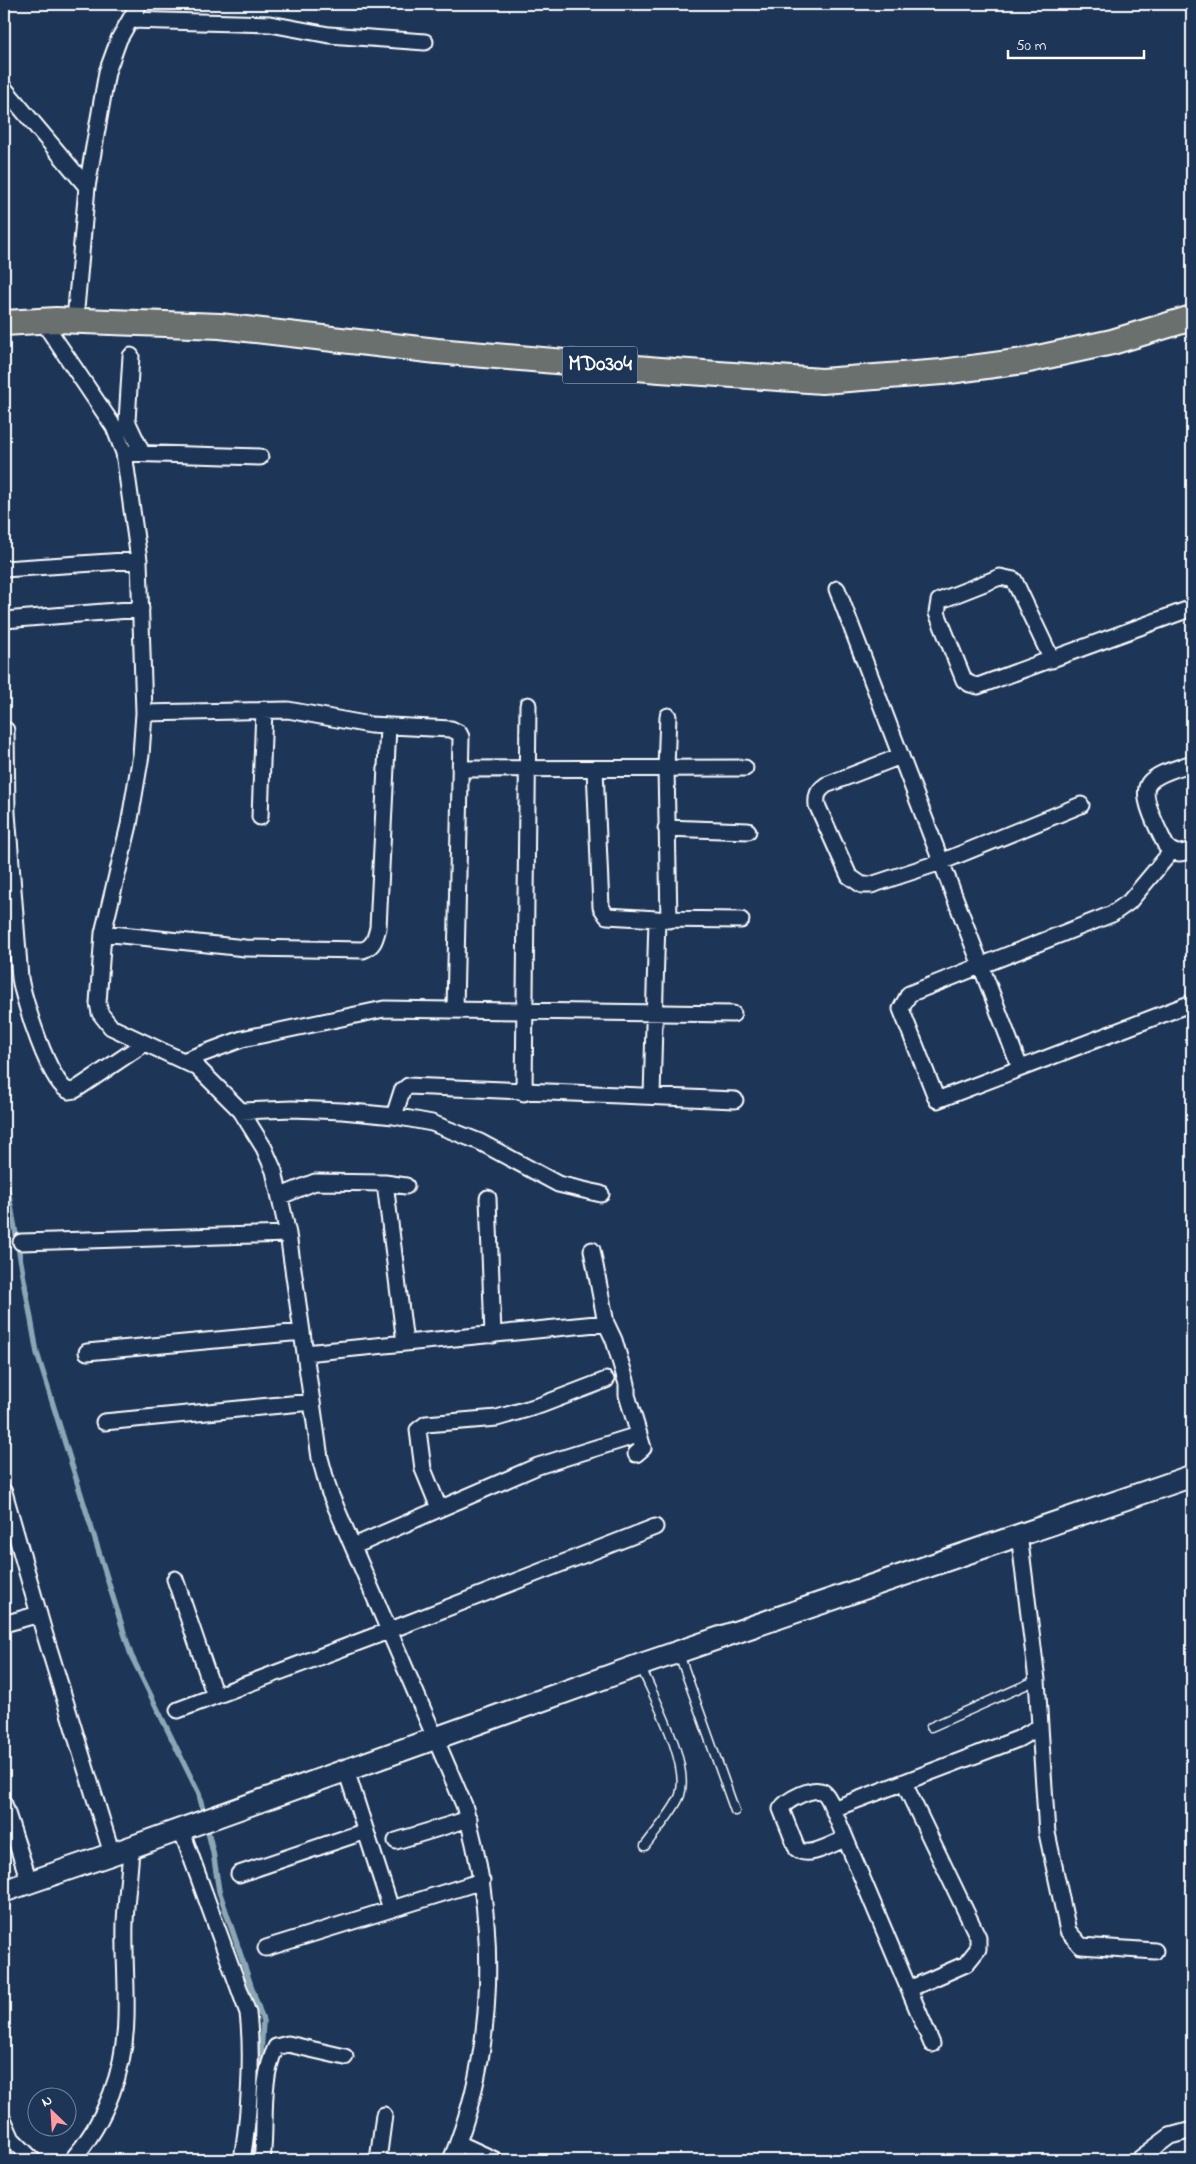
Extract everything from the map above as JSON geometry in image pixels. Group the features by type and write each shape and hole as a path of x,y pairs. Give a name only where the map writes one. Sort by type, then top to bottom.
{"main road":[{"name":"MD0304","path":"4,322 76,320 220,326 437,351 660,370 822,381 942,372 1024,361 1112,342 1192,318"}],"street":[{"path":"76,320 87,187 106,72 119,39 139,4"},
{"path":"130,20 270,24 329,35 425,42"},
{"path":"4,88 87,187"},
{"path":"42,320 114,427 124,453 139,560 144,714 142,755 129,826 103,933 98,1003 100,1012 111,1027 198,1068 241,1111 264,1148 274,1171 288,1234 320,1458 329,1490 468,1820 482,1881 488,1962 486,2014 471,2106 451,2160"},
{"path":"131,356 127,421 142,453"},
{"path":"124,453 260,457"},
{"path":"4,569 139,560"},
{"path":"1052,660 1014,580 1011,578 1000,577 939,601 937,613 964,680 978,686 1052,660 1192,608"},
{"path":"837,589 1020,1068"},
{"path":"4,620 142,608"},
{"path":"524,1093 528,704"},
{"path":"144,714 264,709 288,710 388,727 456,730 461,737 455,1010"},
{"path":"260,817 264,709"},
{"path":"652,1096 654,1013 663,920 668,716"},
{"path":"103,933 245,948 363,950 370,948 378,928 388,727"},
{"path":"6,730 7,822 20,978 24,1001 35,1032 60,1086 69,1091 75,1090 146,1043"},
{"path":"901,756 826,785 819,790 816,796 817,805 849,876 862,885 871,885 941,862 1081,805"},
{"path":"1192,763 1158,777 1149,783 1146,790 1147,801 1166,846 1171,852 1177,854 1192,850"},
{"path":"460,769 745,768"},
{"path":"595,769 602,907 604,913 612,918 741,920"},
{"path":"666,828 748,831"},
{"path":"1171,852 1121,909 909,994 901,1009 937,1100 1192,1003"},
{"path":"183,1061 242,1039 384,1009 733,1014"},
{"path":"394,1116 402,1091 408,1086 524,1093 735,1100"},
{"path":"241,1111 292,1109 394,1116 432,1123 480,1142 558,1184 601,1194"},
{"path":"281,1196 315,1182 385,1183 406,1186"},
{"path":"385,1183 405,1343"},
{"path":"488,1198 493,1335"},
{"path":"21,1242 288,1234"},
{"path":"592,1250 606,1323 614,1340 627,1384 626,1395 643,1448 636,1454"},
{"path":"305,1353 606,1323"},
{"path":"87,1352 302,1332"},
{"path":"439,1508 423,1469 418,1430 426,1424 497,1418 541,1406 606,1380"},
{"path":"104,1422 312,1402"},
{"path":"354,1546 538,1466 630,1437"},
{"path":"4,1891 122,1851 640,1665 1192,1476"},
{"path":"4,1492 39,1614 122,1851 126,2020 120,2063 107,2109 86,2144 72,2160"},
{"path":"178,1710 388,1632 655,1527"},
{"path":"1019,1534 1037,1680 1047,1833 1068,1931 1081,1946 1154,1951"},
{"path":"175,1579 215,1696"},
{"path":"4,1624 39,1614"},
{"path":"833,1809 1018,1739 1039,1727"},
{"path":"346,1770 391,1909"},
{"path":"904,1783 978,1937 978,1948 966,1964 909,1989"},
{"path":"845,1839 810,1852 801,1852 781,1809 788,1801 812,1791 820,1790 825,1793 833,1809 932,2044"},
{"path":"4,1804 30,1881"},
{"path":"396,1841 468,1820"},
{"path":"198,1823 248,2013 250,2033 246,2133 242,2160"},
{"path":"239,1874 366,1831"},
{"path":"266,1948 482,1881"},
{"path":"262,2160 264,2106 269,2071 276,2048 288,2044 345,2057"},
{"path":"378,2160 384,2115"},
{"path":"4,2121 12,2140 33,2160"},
{"path":"1138,2160 1170,2136 1192,2130"},
{"path":"458,2143 495,2160"}],"lane":[{"path":"679,1652 735,1811"},
{"path":"640,1665 680,1761 684,1780 680,1796 645,1846"},
{"path":"931,1727 1037,1680"}],"waterway":[{"path":"4,1167 37,1353 131,1655 199,1794 213,1852 219,1891 263,2021 259,2086"},
{"path":"251,2160 257,2108"}]}
